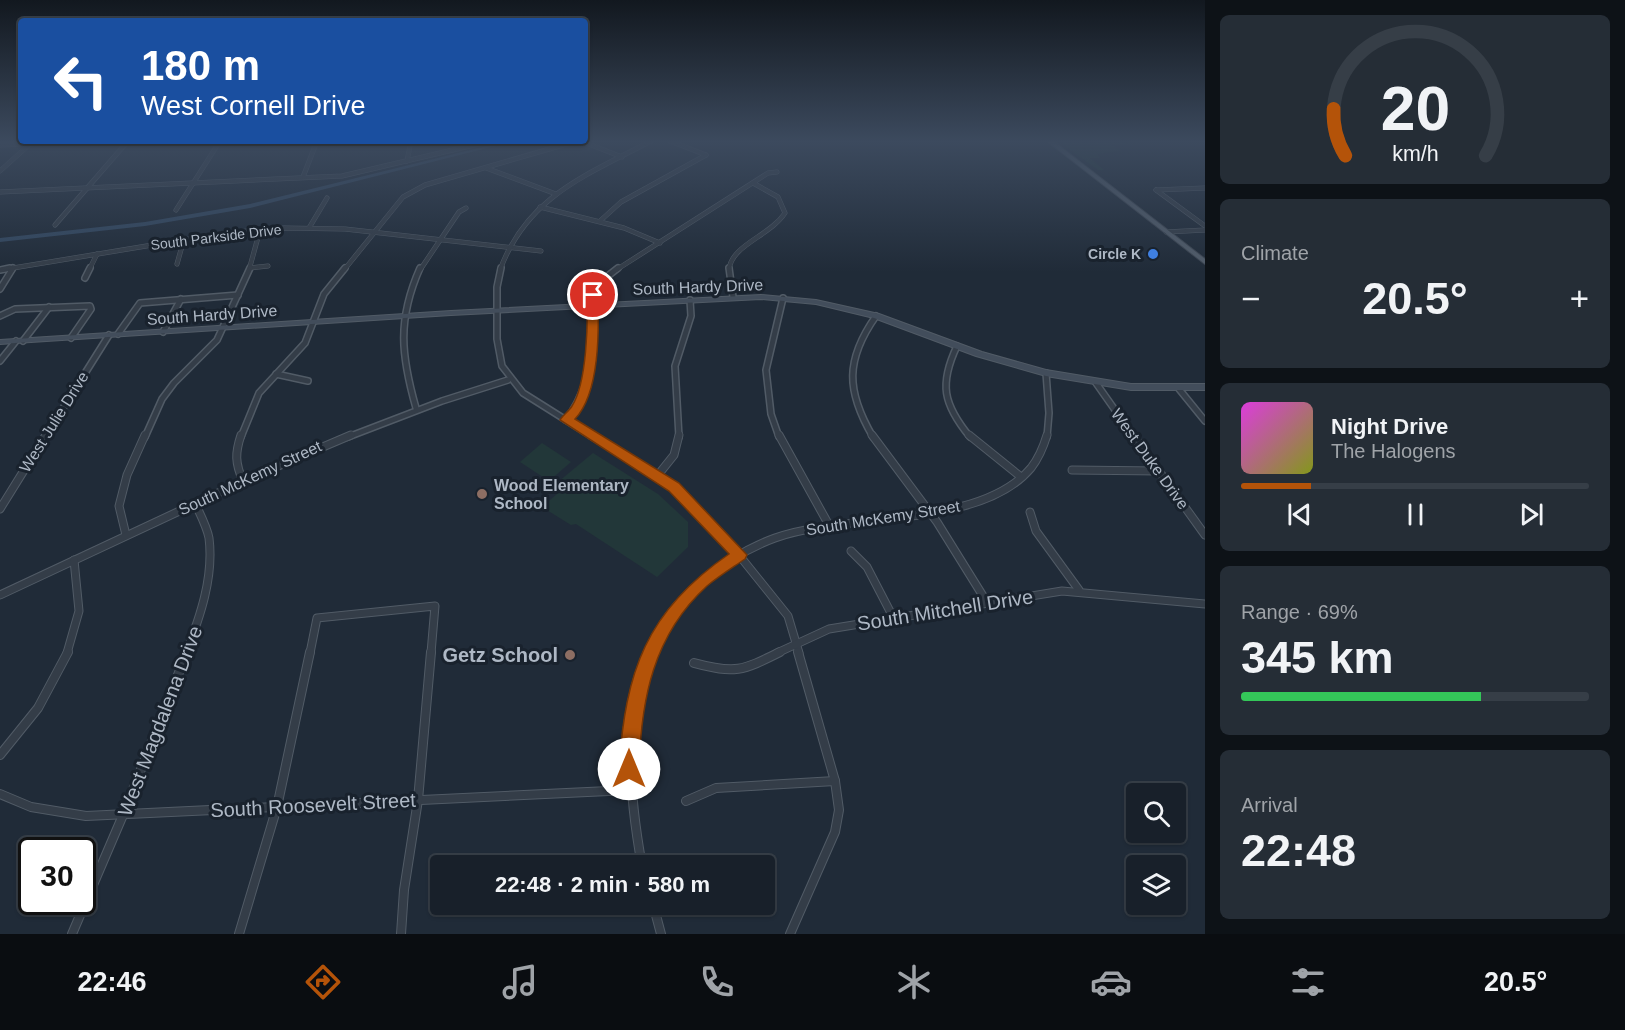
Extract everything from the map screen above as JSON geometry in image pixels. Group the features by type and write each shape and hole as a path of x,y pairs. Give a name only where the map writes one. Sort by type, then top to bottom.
{"main road":[{"path":"1106,185 1205,262"}],"street":[{"path":"55,225 91,185"},
{"path":"0,192 160,185"},
{"path":"176,210 193,185"},
{"path":"243,481 236,466 235,452 250,410 276,374 305,343 324,294 409,192 432,185"},
{"path":"527,185 556,194"},
{"path":"573,185 540,207 508,246 499,273 495,351 508,380 522,393 658,475 690,501 781,604 796,641 835,781 839,810 835,832 790,934"},
{"path":"600,221 621,202 652,185"},
{"path":"566,420 578,408 584,391 594,330 593,289 597,282 751,185"},
{"path":"733,297 726,276 730,261 739,251 780,221 785,213 773,191 757,185"},
{"path":"1205,188 1156,190 1205,228"},
{"path":"309,228 327,198"},
{"path":"540,207 600,221 633,231 660,243"},
{"path":"417,408 404,366 403,338 405,316 413,282 459,212 466,208"},
{"name":"South Parkside Drive","path":"0,270 184,240 260,230 309,228 374,232 541,251"},
{"path":"1166,232 1205,228"},
{"path":"126,535 119,506 126,475 162,399 174,383 208,351 224,328 250,268 260,230"},
{"path":"177,264 184,240"},
{"path":"85,278 97,254"},
{"path":"250,268 268,266"},
{"path":"0,289 13,268"},
{"path":"118,334 140,303 238,295"},
{"name":"South Hardy Drive","path":"0,342 733,297 783,298 832,305 876,316 957,346 1046,373 1096,382 1179,389 1205,387"},
{"path":"783,298 782,313 767,356 768,401 772,419 789,459 830,527"},
{"path":"163,332 181,299"},
{"path":"658,475 671,460 679,440 675,406 675,366 680,345 691,318 690,300"},
{"path":"0,315 7,311 90,306 91,309 71,338"},
{"path":"0,361 49,307"},
{"path":"876,316 856,348 853,367 854,390 861,417 882,451 930,512 988,604"},
{"name":"West Julie Drive","path":"0,509 109,335"},
{"path":"957,346 944,372 944,386 951,410 975,442 1021,477"},
{"name":"South McKemy Street","path":"639,855 633,830 630,790 628,748 632,717 645,667 655,643 669,619 687,597 702,581 739,555 775,538 930,512 981,500 1021,477 1039,455 1046,440 1050,420 1046,373"},
{"path":"276,374 308,381"},
{"name":"South McKemy Street","path":"0,595 324,444 417,408 508,380"},
{"name":"West Duke Drive","path":"1096,382 1205,535"},
{"path":"1179,389 1205,421"},
{"path":"1072,470 1159,471"},
{"name":"West Magdalena Drive","path":"72,934 123,815 201,615 208,589 209,536 195,503"},
{"path":"1030,512 1036,531 1079,590"},
{"path":"851,551 867,567 894,619"},
{"path":"0,755 32,717 73,634 78,612 79,588 74,560"},
{"name":"South Mitchell Drive","path":"694,663 732,671 752,664 796,641 829,629 1079,590 1096,590 1191,605 1205,604"},
{"path":"239,934 277,807 317,618 435,606 418,800 404,890 401,934"},
{"path":"686,801 716,788 835,781"},
{"name":"South Roosevelt Street","path":"0,795 9,800 56,813 86,816 630,790"},
{"path":"656,915 662,934"}],"green space":[{"path":"542,443 571,462 549,481 520,462"},
{"path":"593,453 658,494 688,522 688,547 657,577 576,524 571,525 542,507 557,494 552,487"}],"waterway":[{"path":"0,240 145,224 250,206 337,185"}],"place":[{"name":"Circle K","path":"1153,254"},
{"name":"Wood Elementary School","path":"482,494"},
{"name":"Getz School","path":"570,655"}],"route":[{"path":"593,295 594,330 584,391 578,408 566,420 674,487 690,501 739,555 702,581 669,619 655,643 645,667 632,717 628,748 629,769"}]}
